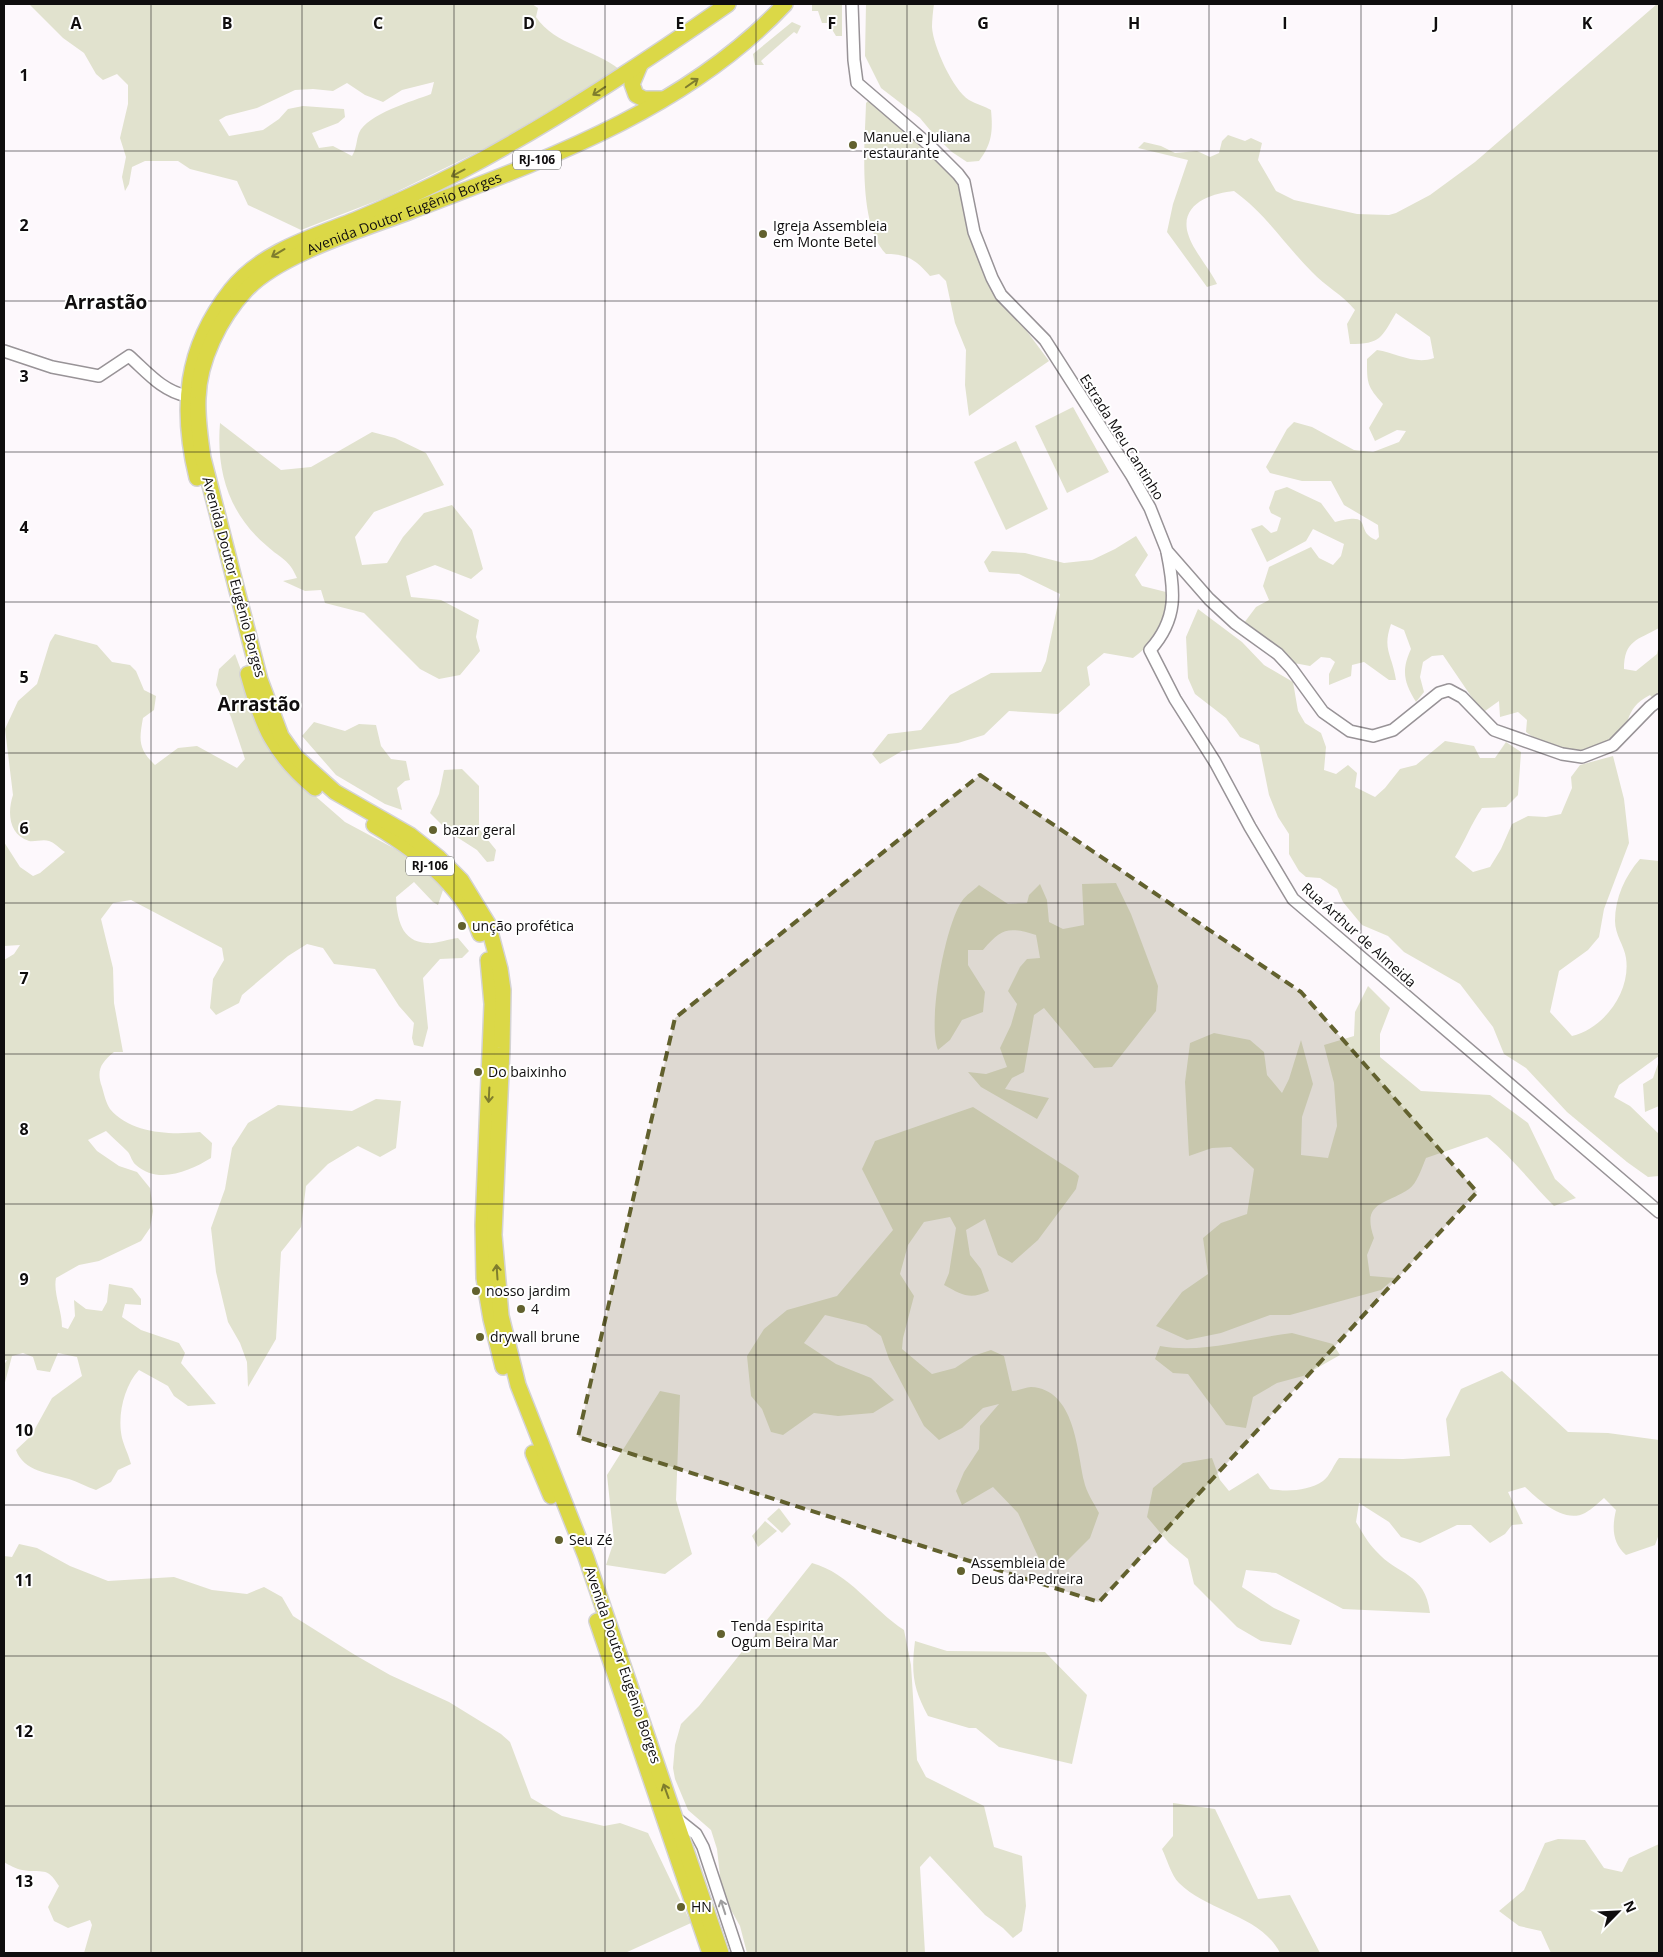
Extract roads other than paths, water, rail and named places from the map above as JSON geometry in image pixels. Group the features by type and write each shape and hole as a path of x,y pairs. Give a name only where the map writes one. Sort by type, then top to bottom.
{"highway":[{"name":"Avenida Doutor Eugênio Borges","path":"710,1953 592,1605 510,1388 491,1319 484,1278 483,1225 492,1004 491,974 478,928 468,908 451,886 416,852 334,801 298,774 280,755 265,727 239,639 192,458 187,425 187,396 196,349 232,289 254,269 306,238 428,188 464,170 575,108 728,4"},
{"name":"Avenida Doutor Eugênio Borges","path":"721,1953 586,1557 518,1385 501,1316 494,1235 503,990 500,969 488,924 461,880 439,858 410,834 335,792 296,757 281,736 260,680 220,528 203,458 198,405 202,371 214,338 232,308 247,288 266,275 316,247 569,147 668,98 713,68 785,4"},
{"path":"640,65 632,84 636,94 644,99 668,98"}],"street":[{"name":"Estrada Meu Cantinho","path":"852,4 854,60 857,83 928,144 964,182 974,232 992,278 1001,295 1045,340 1132,476 1150,508 1167,550 1209,599 1235,624 1278,654 1323,712 1350,731 1373,736 1392,730 1439,693 1449,690 1462,697 1494,730 1513,738 1574,757 1588,756 1613,746 1650,706 1659,700"},
{"path":"4,352 52,367 99,376 129,356 161,386 187,396"},
{"name":"Rua Arthur de Almeida","path":"1167,550 1171,574 1172,604 1170,618 1164,632 1150,650 1175,699 1215,762 1250,827 1293,899 1659,1212"},
{"path":"676,1818 696,1834 703,1847 738,1953"}],"place":[{"name":"Manuel e Juliana restaurante","path":"853,145"},
{"name":"Igreja Assembleia em Monte Betel","path":"763,234"},
{"name":"bazar geral","path":"433,830"},
{"name":"unção profética","path":"462,926"},
{"name":"Do baixinho","path":"478,1072"},
{"name":"nosso jardim","path":"476,1291"},
{"name":"4","path":"521,1309"},
{"name":"drywall brune","path":"480,1337"},
{"name":"Seu Zé","path":"559,1540"},
{"name":"Assembleia de Deus da Pedreira","path":"961,1571"},
{"name":"Tenda Espirita Ogum Beira Mar","path":"721,1634"},
{"name":"HN","path":"681,1907"}],"district":[{"name":"Arrastão","path":"106,302"},
{"name":"Arrastão","path":"259,704"}]}
